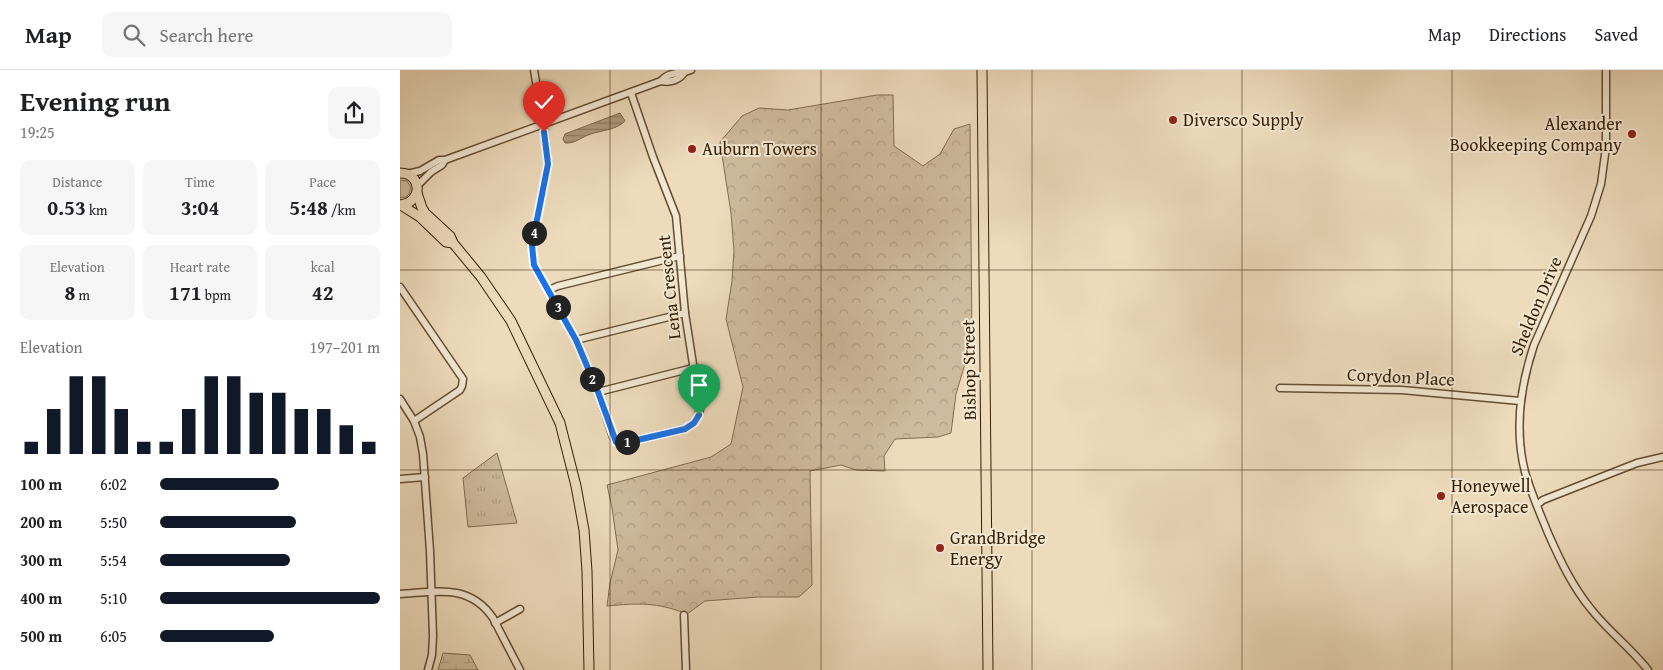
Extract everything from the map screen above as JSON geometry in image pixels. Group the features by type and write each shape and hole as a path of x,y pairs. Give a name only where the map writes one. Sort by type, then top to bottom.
{"main road":[{"name":"Bishop Street","path":"982,70 988,670"},
{"path":"403,173 412,177 422,208 450,236 453,243 481,278 511,321 560,424 576,486 584,530 589,670"},
{"path":"400,205 411,202 417,190"},
{"path":"400,205 420,217 446,242 453,243"}],"street":[{"name":"Lena Crescent","path":"534,70 548,164 532,245 534,265 576,340 598,392 613,437 618,444 685,429 698,419 700,409 685,313 676,216 631,92"},
{"path":"403,173 420,171 439,160 445,160 661,81 665,76 691,70"},
{"name":"Sheldon Drive","path":"1606,70 1606,147 1601,184 1592,216 1534,345 1520,401 1519,429 1522,460 1526,474 1561,564 1592,611 1633,652 1648,670"},
{"path":"417,190 431,172 442,165 445,160"},
{"path":"549,290 558,286 680,256"},
{"path":"400,287 464,379 460,390 414,421"},
{"path":"576,340 685,313"},
{"path":"598,392 693,368"},
{"name":"Corydon Place","path":"1280,388 1402,390 1520,401"},
{"path":"400,399 414,421 422,445 434,636 428,670"},
{"path":"1537,505 1543,500 1630,465 1663,457"},
{"path":"400,479 425,477"},
{"path":"400,594 455,592 480,602 496,623 520,670"},
{"path":"496,623 520,609"},
{"path":"684,616 686,670"}],"green space":[{"path":"877,95 893,95 894,146 923,166 940,154 954,129 970,124 972,340 956,394 951,433 938,437 895,439 884,456 885,471 856,470 841,465 810,471 812,585 799,597 758,597 705,601 687,614 666,607 647,604 607,606 618,550 607,485 711,457 731,444 743,387 726,319 732,281 734,251 731,213 720,142 742,116 759,108 788,110"},
{"path":"400,180 407,181 411,187 406,197 400,198"},
{"path":"497,453 517,523 468,527 463,478"},
{"path":"443,653 470,655 478,670 438,670"}],"shaded area":[{"path":"620,113 625,121 618,126 572,142 565,143 563,139 565,134"}],"place":[{"name":"Diversco Supply","path":"1173,120"},
{"name":"Alexander Bookkeeping Company","path":"1632,134"},
{"name":"Auburn Towers","path":"692,149"},
{"name":"Honeywell Aerospace","path":"1441,496"},
{"name":"GrandBridge Energy","path":"940,548"}],"route":[{"path":"544,132 548,164 532,245 534,265 576,340 598,392 613,437 620,444 685,429 698,419 699,415"}]}
